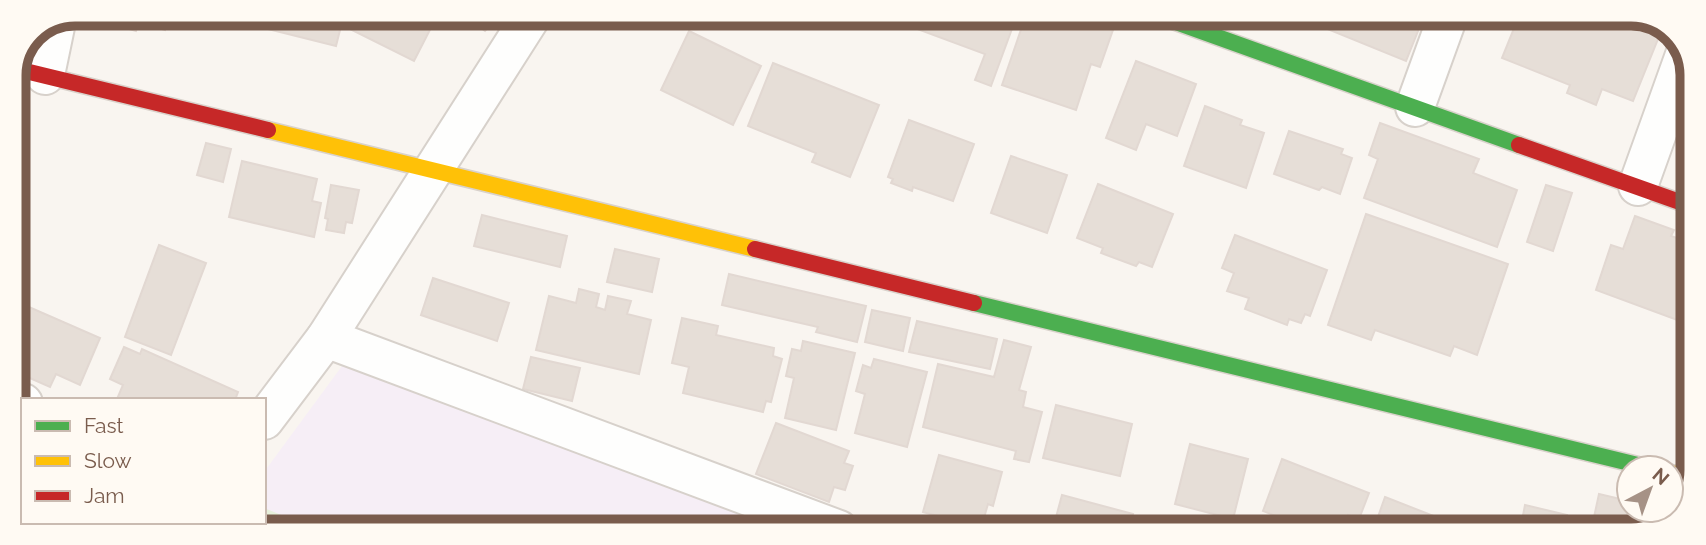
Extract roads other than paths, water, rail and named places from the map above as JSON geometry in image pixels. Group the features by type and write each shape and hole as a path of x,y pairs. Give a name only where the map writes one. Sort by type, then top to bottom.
{"street":[{"path":"266,417 326,338 524,26"},
{"path":"1190,26 1680,202"},
{"path":"1415,107 1444,26"},
{"path":"50,34 31,72 1615,459"},
{"path":"1638,186 1680,70"},
{"path":"326,338 810,519"}]}
